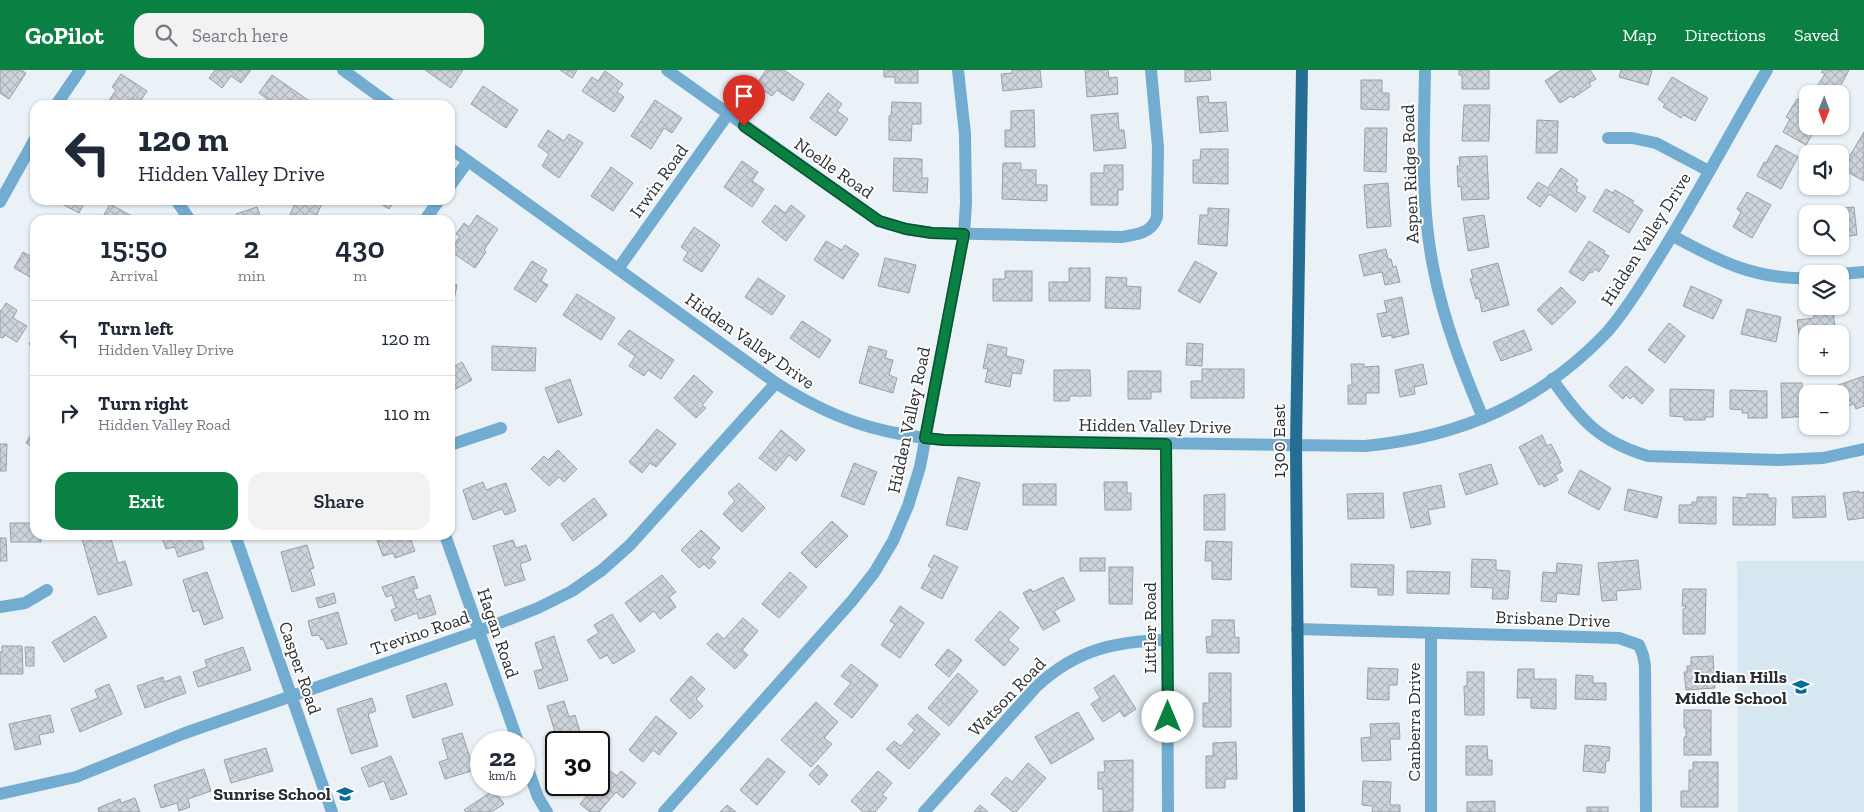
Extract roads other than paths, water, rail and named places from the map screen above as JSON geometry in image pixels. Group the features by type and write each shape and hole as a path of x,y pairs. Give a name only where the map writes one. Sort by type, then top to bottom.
{"main road":[{"name":"1300 East","path":"1299,812 1296,446 1302,70"}],"street":[{"path":"59,100 80,70"},
{"path":"343,70 384,100"},
{"name":"Noelle Road","path":"667,70 879,221 906,229 932,233 1122,237 1151,228 1155,223 1158,208 1158,147 1151,70"},
{"name":"Hidden Valley Road","path":"664,812 851,602 874,573 893,541 908,506 920,467 964,234 966,134 958,70"},
{"name":"Aspen Ridge Road","path":"1425,70 1424,168 1426,214 1433,270 1447,327 1483,418"},
{"name":"Hidden Valley Drive","path":"455,152 776,383 810,404 848,421 887,432 954,440 1365,446 1404,442 1435,435 1483,418 1529,395 1590,348 1609,329 1637,292 1673,236 1767,70"},
{"name":"Irwin Road","path":"618,269 728,114"},
{"path":"1608,138 1632,138 1656,143 1709,171"},
{"path":"0,202 30,148"},
{"path":"455,179 468,161"},
{"path":"1673,236 1734,267 1759,274 1799,278"},
{"path":"1849,273 1864,272"},
{"path":"1552,379 1572,408 1590,427 1610,441 1648,456 1778,460 1823,458 1864,449"},
{"name":"Trevino Road","path":"0,794 76,777 185,733 479,631 538,608 572,591 602,570 630,545 776,383"},
{"path":"455,443 501,428"},
{"name":"Littler Road","path":"1166,444 1168,812"},
{"name":"Casper Road","path":"237,540 332,812"},
{"name":"Hagan Road","path":"447,540 514,731"},
{"path":"0,607 24,603 47,590"},
{"name":"Brisbane Drive","path":"1297,629 1619,638 1630,640 1639,645 1644,655 1646,812"},
{"name":"Canberra Drive","path":"1431,633 1431,812"},
{"name":"Watson Road","path":"924,812 1036,686 1052,672 1068,661 1115,644 1167,640"},
{"path":"535,789 547,812"}],"place":[{"name":"Indian Hills Middle School","path":"1801,687"},
{"name":"Sunrise School","path":"345,794"}]}
